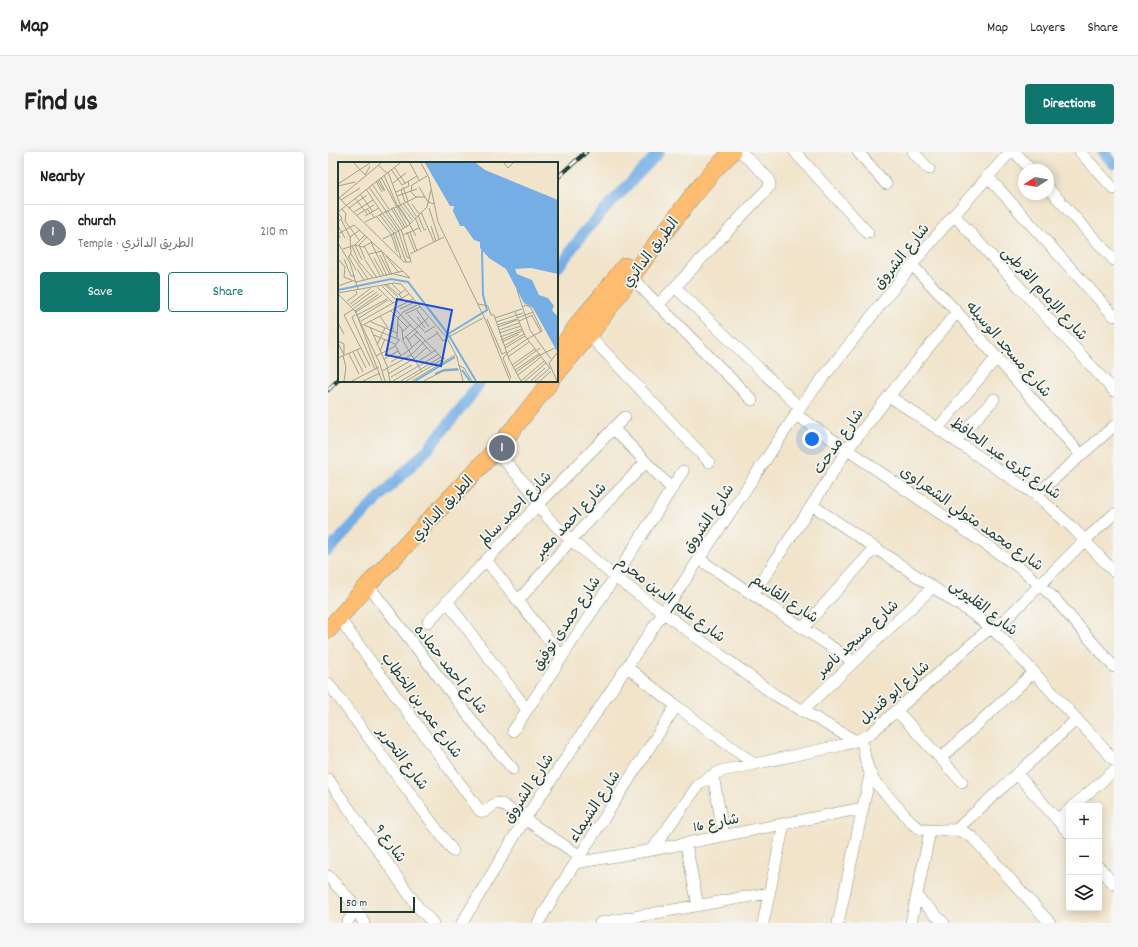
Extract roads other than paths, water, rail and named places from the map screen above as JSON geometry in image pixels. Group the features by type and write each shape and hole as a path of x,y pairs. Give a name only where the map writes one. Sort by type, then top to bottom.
{"highway":[{"name":"الطريق الدائري","path":"597,313 607,289 686,186 717,152"},
{"name":"الطريق الدائري","path":"558,372 597,313 631,277 692,194 732,152"},
{"name":"الطريق الدائري","path":"558,353 582,336"},
{"name":"الطريق الدائري","path":"332,620 514,413 536,382"},
{"name":"الطريق الدائري","path":"332,620 368,585 495,450 550,382"}],"street":[{"path":"658,305 770,186 770,182 741,152"},
{"path":"795,152 868,233"},
{"path":"858,152 886,184"},
{"path":"914,152 929,169"},
{"name":"شارع الشروق","path":"462,923 525,819 798,411 821,379 912,265 1010,152"},
{"path":"1015,152 1026,164"},
{"path":"1080,152 1114,188"},
{"path":"988,176 1114,316"},
{"path":"1054,195 1114,260"},
{"name":"شارع الإمام القرطبى","path":"954,215 1114,391"},
{"name":"شارع مسجد الوسيله","path":"912,265 957,312 1081,455"},
{"path":"631,277 752,400"},
{"name":"شارع محمد متولي الشعراوى","path":"675,287 798,411 847,450 1023,570 1054,598 1114,667"},
{"name":"شارع مدحت","path":"753,594 847,450 957,312"},
{"path":"582,336 709,462"},
{"path":"938,428 997,357"},
{"name":"شارع بكرى عبد الحافظ","path":"889,396 1036,495 1085,540 1114,572"},
{"path":"956,441 994,399"},
{"name":"شارع احمد سالم","path":"428,622 539,504 625,417"},
{"path":"1036,495 1114,426"},
{"path":"614,428 672,489"},
{"name":"شارع علم الدين محرم","path":"495,450 530,490 545,515 571,540 615,577 775,695 802,711 859,740"},
{"name":"شارع احمد معبر","path":"518,600 571,540 646,462"},
{"name":"شارع حمدى توفيق","path":"513,731 683,472"},
{"name":"شارع القليوبى","path":"812,505 991,628 1007,643 1114,760"},
{"name":"شارع ابو قنديل","path":"652,850 697,788 706,779 720,771 843,745 859,740 877,729 983,634 1006,619 1085,540 1114,514"},
{"path":"803,628 875,548"},
{"name":"شارع القاسم","path":"699,559 854,662"},
{"path":"486,560 562,657"},
{"name":"شارع احمد حماده","path":"368,585 468,715 513,769"},
{"name":"شارع مسجد ناصر","path":"802,711 933,587"},
{"path":"447,601 527,710"},
{"name":"شارع عمر بن الخطاب","path":"332,620 480,810 484,812 496,803 499,803 525,819"},
{"path":"627,667 676,706 754,764"},
{"path":"940,758 1034,672"},
{"name":"شارع التحرير","path":"328,683 453,851"},
{"name":"شارع الشيماء","path":"538,923 577,859 676,706"},
{"path":"897,710 962,782"},
{"path":"956,830 1077,719"},
{"path":"859,740 870,775 914,825 923,830 930,831 956,830 973,838 1050,923"},
{"path":"1077,803 1114,771"},
{"path":"1017,774 1066,830"},
{"path":"713,775 724,836"},
{"path":"838,923 870,775"},
{"name":"شارع 9","path":"328,779 418,907 433,923"},
{"name":"شارع 16","path":"577,859 652,850 686,844 863,808"},
{"path":"1057,820 1066,812"},
{"path":"525,819 577,859"},
{"path":"763,923 784,824"},
{"path":"912,923 930,831"},
{"path":"686,844 698,906"},
{"path":"1102,870 1114,884"},
{"path":"328,876 356,908 364,923"},
{"path":"606,922 769,893"},
{"path":"917,897 944,923"},
{"path":"347,923 356,908"}],"waterway":[{"path":"558,268 585,231 659,152"},
{"path":"1103,152 1114,164"},
{"path":"328,551 428,449 480,382"}],"railway":[{"path":"558,177 586,152"},
{"path":"328,390 338,380"}],"place":[{"name":"church","path":"502,448"}]}
